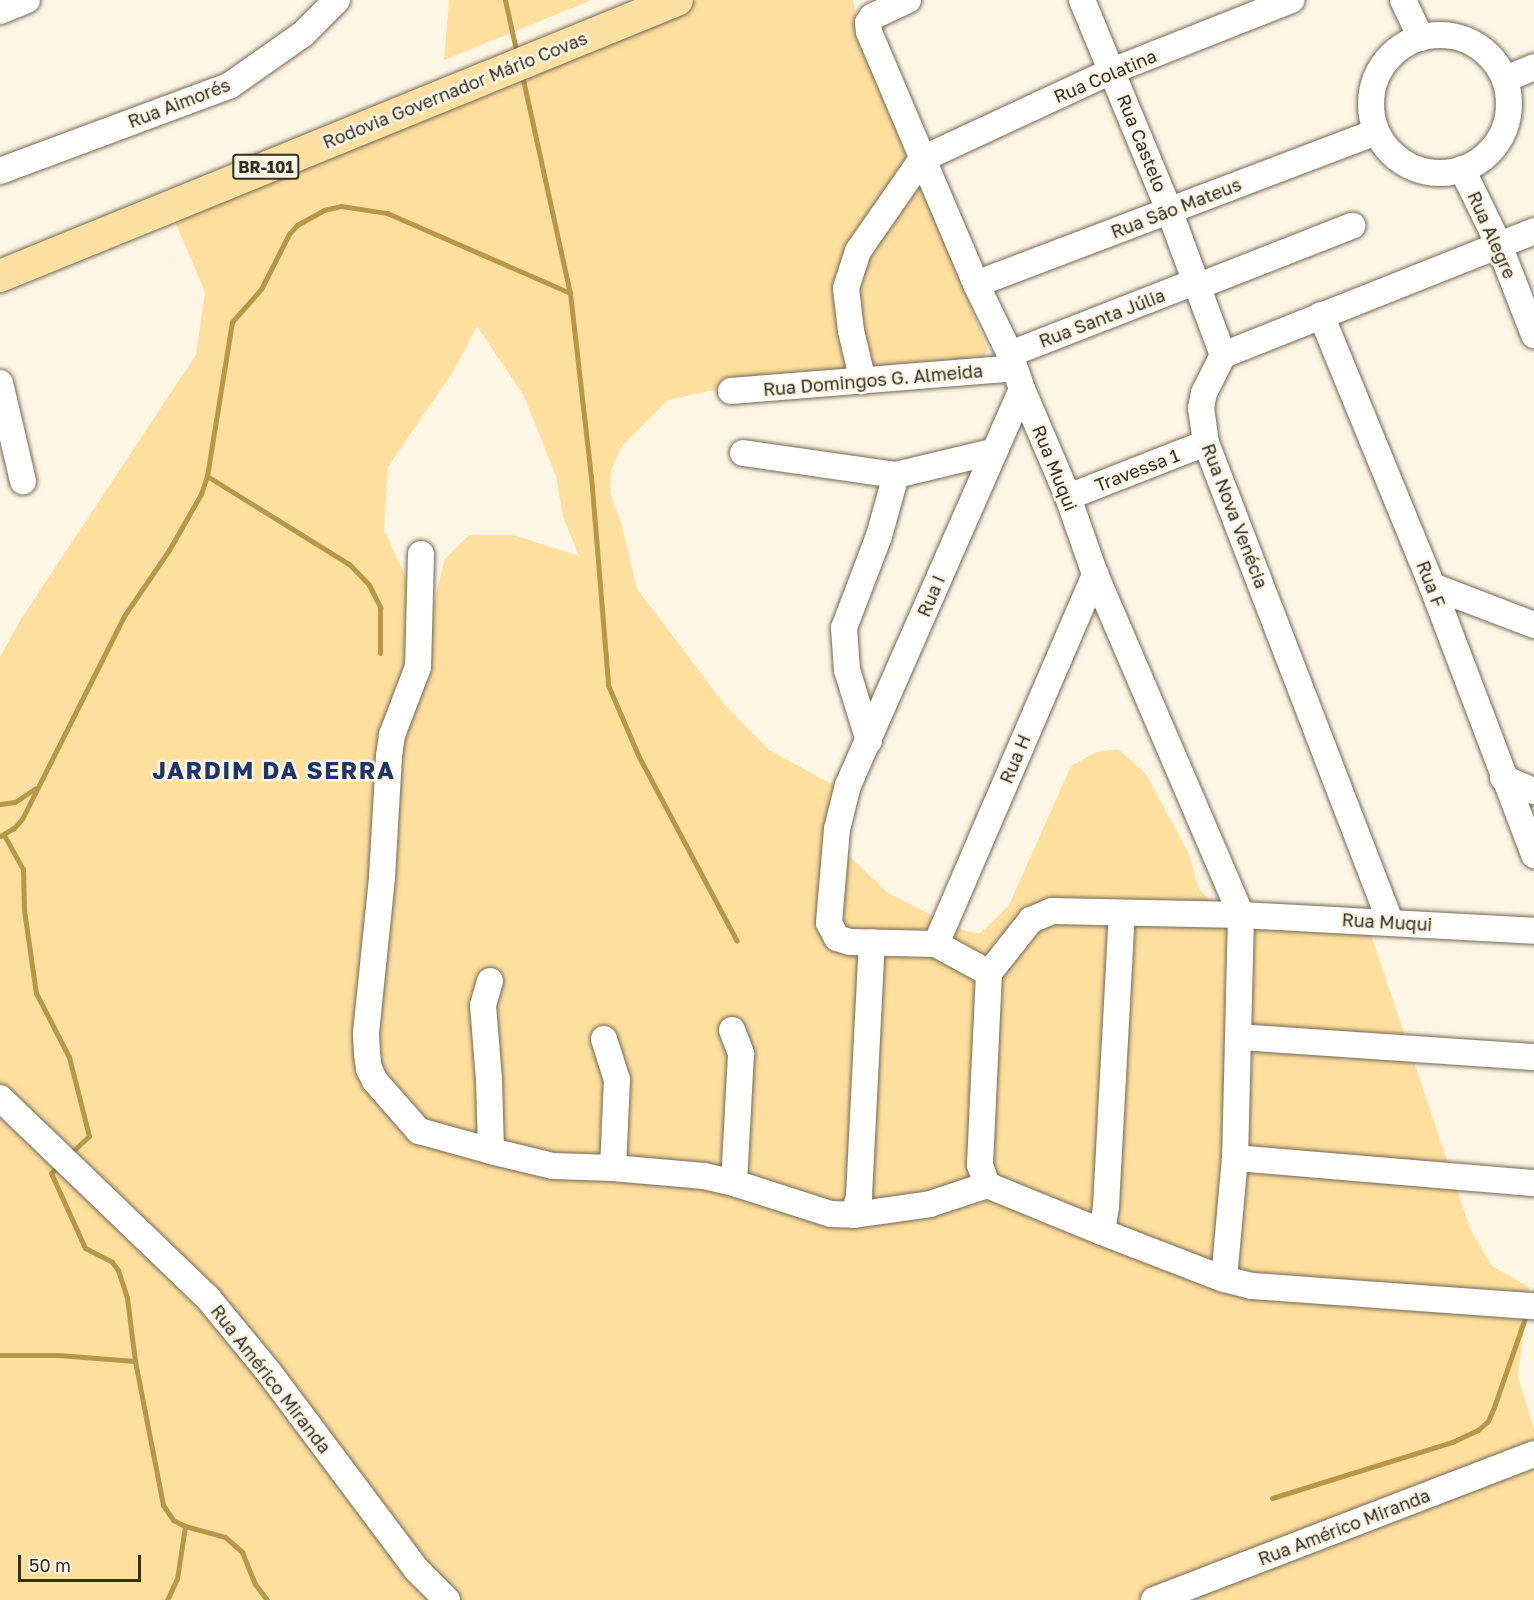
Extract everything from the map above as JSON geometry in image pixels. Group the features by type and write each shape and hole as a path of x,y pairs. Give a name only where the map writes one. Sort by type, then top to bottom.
{"main road":[{"name":"Rodovia Governador Mário Covas","path":"0,276 676,0"}],"street":[{"path":"0,11 27,0"},
{"name":"Rua Aimorés","path":"0,171 229,86 303,34 337,0"},
{"name":"Rua Muqui","path":"908,0 879,11 868,23 869,32 1068,496 1095,574 1240,915"},
{"name":"Rua Castelo","path":"1082,0 1169,210 1223,355"},
{"name":"Rua Colatina","path":"922,159 1112,71 1291,0"},
{"path":"1403,0 1421,38"},
{"path":"1432,35 1465,39 1486,51 1497,63 1505,79 1510,98 1509,115 1501,138 1486,157 1462,169 1449,173 1408,167 1398,159 1376,132 1371,108 1376,75 1409,42 1432,35"},
{"path":"1505,79 1534,67"},
{"name":"Rua São Mateus","path":"976,284 1376,132"},
{"path":"862,381 851,331 846,288 858,251 922,159"},
{"name":"Rua Alegre","path":"1462,169 1499,245 1534,335"},
{"name":"Rua Santa Júlia","path":"1015,370 1195,284 1352,226"},
{"path":"1223,355 1534,231"},
{"name":"Rua F","path":"1321,315 1432,586 1534,855"},
{"name":"Rua Nova Venécia","path":"1223,355 1204,393 1202,408 1206,443 1390,921"},
{"name":"Rua Domingos G. Almeida","path":"731,391 1015,370"},
{"name":"Rua I","path":"872,942 850,942 837,938 829,923 842,804 992,452 1015,370"},
{"path":"0,383 23,481"},
{"name":"Travessa 1","path":"1068,496 1206,443"},
{"path":"743,453 896,475 992,452"},
{"path":"868,741 847,670 844,628 879,536 896,475"},
{"path":"421,554 418,667 392,735 389,756 382,878 366,1034 369,1069 375,1081 419,1131 553,1166 613,1168 704,1176 734,1183 831,1214 854,1215 930,1204 987,1185 1224,1280 1252,1286 1534,1306"},
{"name":"Rua H","path":"936,944 1095,574"},
{"path":"1432,586 1534,625"},
{"path":"1503,778 1534,791"},
{"name":"Rua Muqui","path":"989,973 1031,920 1052,911 1390,921 1534,931"},
{"path":"1102,1232 1106,1206 1122,914"},
{"path":"1224,1280 1234,1158 1239,1038 1240,915"},
{"path":"854,1215 859,1196 872,942 936,944 989,973 980,1165 987,1185"},
{"path":"490,981 483,1005 489,1079 491,1151"},
{"path":"732,1030 741,1054 734,1183"},
{"path":"1239,1038 1534,1057"},
{"path":"604,1039 617,1080 613,1168"},
{"name":"Rua Américo Miranda","path":"0,1098 208,1298 256,1356 416,1569 447,1600"},
{"path":"1234,1158 1534,1183"},
{"name":"Rua Américo Miranda","path":"1154,1600 1534,1454"}],"shaded area":[{"path":"449,0 592,0 444,60"},
{"path":"698,0 853,0 859,30 988,350 978,363 709,391 668,400 622,446 611,470 610,493 622,526 637,589 725,705 769,750 841,789 845,852 888,893 947,923 968,932 980,933 1009,905 1071,766 1096,752 1118,749 1146,774 1189,854 1199,889 1220,910 1368,926 1471,1231 1492,1266 1529,1287 1518,1377 1534,1429 1534,1600 0,1600 0,657 21,619 196,355 205,292 171,212","holes":["477,326 524,396 556,476 563,517 579,556 513,535 469,535 445,559 428,625 384,530 388,467 454,370"]}],"waterway":[{"path":"505,0 517,54"},
{"path":"522,75 570,293 591,476 608,685 639,757 737,941"},
{"path":"0,836 14,828 22,819 124,616 169,550 201,494 207,476 232,322 261,289 289,234 297,225 324,210 341,206 387,213 570,293"},
{"path":"207,476 349,564 369,585 380,607 380,653"},
{"path":"0,804 15,802 36,788"},
{"path":"4,835 23,869 24,910 36,993 69,1057 89,1136 70,1154"},
{"path":"59,1165 51,1173 85,1248 112,1262 118,1270 127,1298 135,1361 163,1505 173,1520 185,1526 225,1537 242,1552 255,1584 267,1600"},
{"path":"1272,1498 1452,1442 1478,1430 1488,1421 1494,1407 1527,1312"},
{"path":"0,1355 58,1355 135,1361"},
{"path":"167,1600 177,1579 185,1526"}],"district":[{"name":"JARDIM DA SERRA","path":"274,770"}]}
